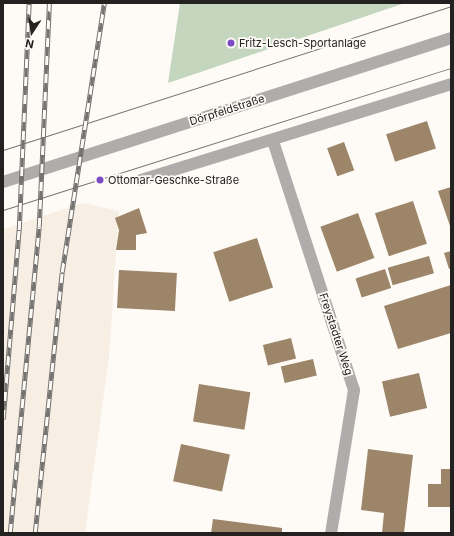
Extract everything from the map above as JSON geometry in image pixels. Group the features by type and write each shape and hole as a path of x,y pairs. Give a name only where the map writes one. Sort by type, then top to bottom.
{"street":[{"name":"Dörpfeldstraße","path":"3,182 451,38"},
{"path":"141,180 273,141 451,84"},
{"name":"Freystadter Weg","path":"273,141 354,390 331,533"}],"shaded area":[{"path":"83,203 119,211 109,357 85,533 3,533 3,229"}],"green space":[{"name":"Fritz-Lesch-Sportanlage","path":"180,3 405,3 168,83"}],"building":[{"path":"427,121 436,149 395,162 386,134"},
{"path":"344,142 354,170 337,176 327,148"},
{"path":"451,187 451,225 450,226 438,191"},
{"path":"413,201 427,244 389,256 375,213"},
{"path":"139,208 147,233 136,235 136,250 116,250 119,230 115,218"},
{"path":"358,213 374,258 337,272 320,227"},
{"path":"257,238 273,287 229,302 213,252"},
{"path":"451,251 451,268 449,269 444,253"},
{"path":"429,256 434,273 393,285 388,268"},
{"path":"385,269 391,288 362,298 356,279"},
{"path":"119,270 177,273 175,311 117,308"},
{"path":"451,285 451,333 398,349 384,306"},
{"path":"291,338 296,358 268,365 263,345"},
{"path":"313,359 317,376 285,383 281,366"},
{"path":"419,373 427,408 390,417 382,382"},
{"path":"199,384 250,392 244,430 193,422"},
{"path":"181,444 230,454 222,492 173,481"},
{"path":"368,449 413,455 404,533 382,533 384,513 361,510"},
{"path":"441,469 451,469 451,507 428,507 428,484 441,484"},
{"path":"213,519 282,528 282,533 211,533"}],"tram line":[{"path":"3,150 451,6"},
{"path":"3,210 451,68"}],"railway":[{"path":"3,419 19,230 29,3"},
{"path":"10,533 39,227 49,3"},
{"path":"35,533 62,272 104,3"}],"place":[{"name":"Fritz-Lesch-Sportanlage","path":"231,43"},
{"name":"Ottomar-Geschke-Straße","path":"100,180"}]}
